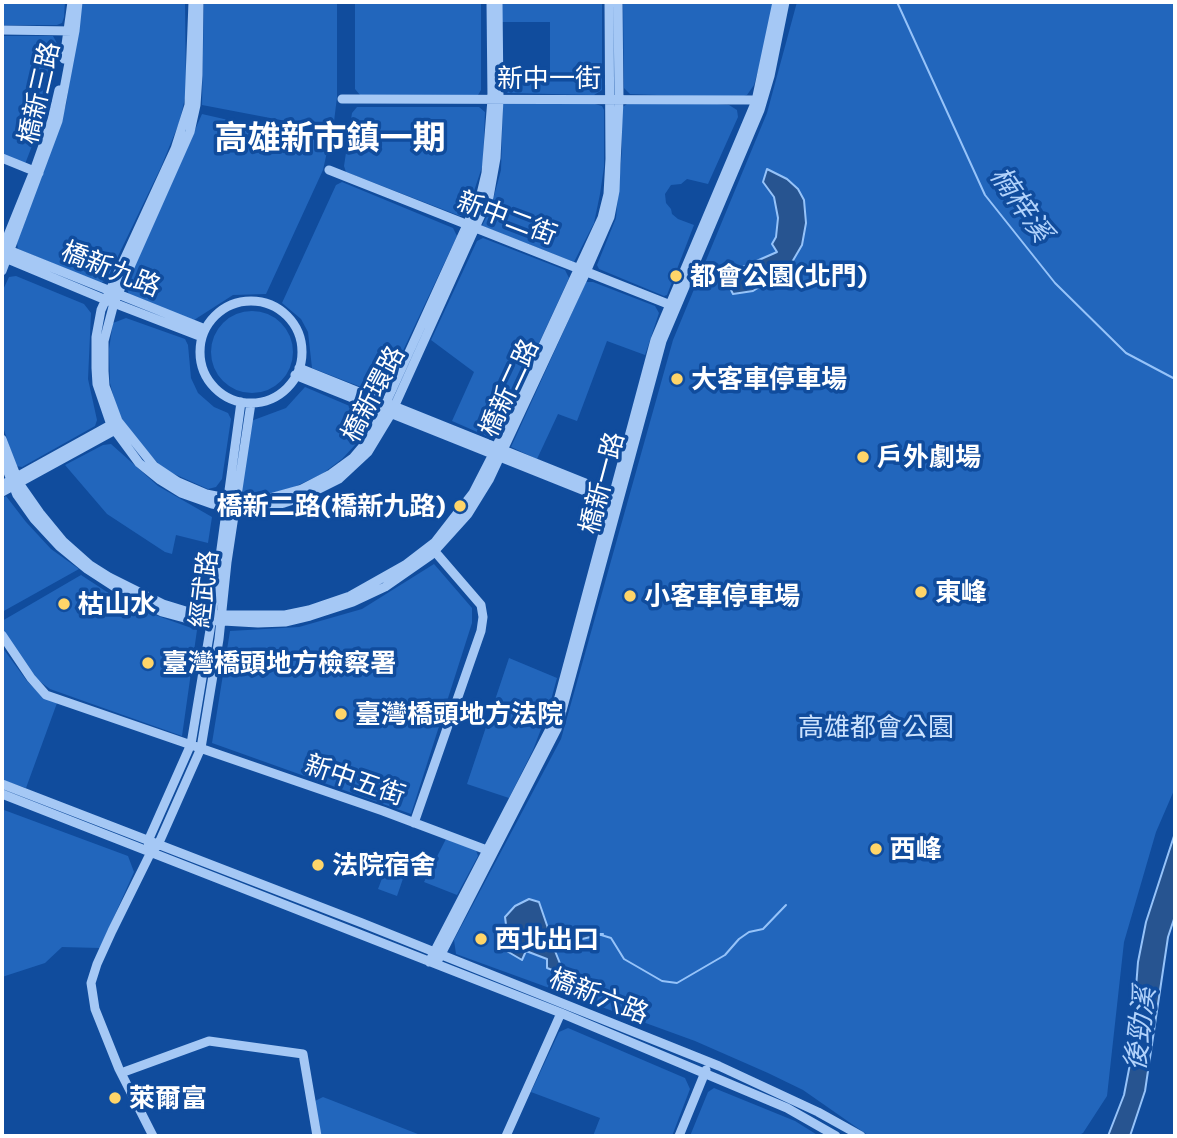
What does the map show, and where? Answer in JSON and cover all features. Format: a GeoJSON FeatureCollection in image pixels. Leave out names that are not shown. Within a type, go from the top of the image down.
{"type":"FeatureCollection","features":[{"type":"Feature","properties":{"kind":"street","name":"橋新三路"},"geometry":{"type":"LineString","coordinates":[[72,2],[72,31]]}},
{"type":"Feature","properties":{"kind":"street","name":"橋新三路"},"geometry":{"type":"LineString","coordinates":[[2,271],[4,252],[37,172],[52,120],[78,2]]}},
{"type":"Feature","properties":{"kind":"street","name":"橋新環路"},"geometry":{"type":"LineString","coordinates":[[193,2],[190,105],[182,131],[112,297],[104,341],[105,386],[116,426],[139,463],[170,487],[204,501],[265,507],[305,496],[339,479],[368,452],[472,227],[489,197],[494,175],[498,2]]}},
{"type":"Feature","properties":{"kind":"street","name":"橋新環路"},"geometry":{"type":"LineString","coordinates":[[112,297],[190,132],[196,104],[199,2]]}},
{"type":"Feature","properties":{"kind":"street","name":"橋新環路"},"geometry":{"type":"LineString","coordinates":[[491,2],[495,99]]}},
{"type":"Feature","properties":{"kind":"street","name":"橋新二路"},"geometry":{"type":"LineString","coordinates":[[609,2],[614,100]]}},
{"type":"Feature","properties":{"kind":"street","name":"橋新二路"},"geometry":{"type":"LineString","coordinates":[[217,618],[285,622],[353,602],[384,587],[433,549],[467,501],[498,452],[583,271],[602,218],[608,194],[618,2]]}},
{"type":"Feature","properties":{"kind":"street","name":"橋新一路"},"geometry":{"type":"LineString","coordinates":[[759,100],[777,2]]}},
{"type":"Feature","properties":{"kind":"street","name":"橋新一路"},"geometry":{"type":"LineString","coordinates":[[435,958],[557,729],[583,638],[614,499],[655,340],[673,306],[728,181],[759,100],[785,2]]}},
{"type":"Feature","properties":{"kind":"street"},"geometry":{"type":"LineString","coordinates":[[2,30],[72,31]]}},
{"type":"Feature","properties":{"kind":"street","name":"新中一街"},"geometry":{"type":"LineString","coordinates":[[342,99],[759,100]]}},
{"type":"Feature","properties":{"kind":"street"},"geometry":{"type":"LineString","coordinates":[[2,158],[37,172]]}},
{"type":"Feature","properties":{"kind":"street","name":"新中二街"},"geometry":{"type":"LineString","coordinates":[[329,170],[673,306]]}},
{"type":"Feature","properties":{"kind":"street","name":"橋新九路"},"geometry":{"type":"LineString","coordinates":[[4,252],[204,333]]}},
{"type":"Feature","properties":{"kind":"street"},"geometry":{"type":"LineString","coordinates":[[238,303],[267,304],[284,314],[298,333],[301,344],[297,371],[289,385],[272,398],[246,403],[219,392],[204,373],[201,361],[204,333],[219,313],[238,303]]}},
{"type":"Feature","properties":{"kind":"street"},"geometry":{"type":"LineString","coordinates":[[297,371],[614,499]]}},
{"type":"Feature","properties":{"kind":"street","name":"經武路"},"geometry":{"type":"LineString","coordinates":[[153,1136],[121,1073],[95,1009],[91,983],[97,964],[150,852],[158,845],[201,748],[246,403]]}},
{"type":"Feature","properties":{"kind":"street"},"geometry":{"type":"LineString","coordinates":[[2,492],[12,482],[116,426]]}},
{"type":"Feature","properties":{"kind":"street"},"geometry":{"type":"LineString","coordinates":[[2,439],[12,482]]}},
{"type":"Feature","properties":{"kind":"street"},"geometry":{"type":"LineString","coordinates":[[2,457],[12,482],[63,541],[90,565],[131,590],[163,604],[217,618]]}},
{"type":"Feature","properties":{"kind":"street"},"geometry":{"type":"LineString","coordinates":[[414,823],[481,631],[483,617],[481,605],[433,549]]}},
{"type":"Feature","properties":{"kind":"street","name":"經武路"},"geometry":{"type":"LineString","coordinates":[[148,842],[191,744],[217,618]]}},
{"type":"Feature","properties":{"kind":"street"},"geometry":{"type":"LineString","coordinates":[[2,635],[46,695],[191,744]]}},
{"type":"Feature","properties":{"kind":"street","name":"新中五街"},"geometry":{"type":"LineString","coordinates":[[191,744],[491,852]]}},
{"type":"Feature","properties":{"kind":"street","name":"橋新六路"},"geometry":{"type":"LineString","coordinates":[[2,784],[14,794],[150,852],[358,933],[435,958],[710,1062],[788,1097],[861,1136]]}},
{"type":"Feature","properties":{"kind":"street","name":"橋新六路"},"geometry":{"type":"LineString","coordinates":[[2,794],[14,794],[158,845],[362,923],[561,1013],[787,1108],[836,1136]]}},
{"type":"Feature","properties":{"kind":"street"},"geometry":{"type":"LineString","coordinates":[[2,804],[14,794]]}},
{"type":"Feature","properties":{"kind":"street"},"geometry":{"type":"LineString","coordinates":[[148,842],[150,852]]}},
{"type":"Feature","properties":{"kind":"street"},"geometry":{"type":"LineString","coordinates":[[506,1136],[561,1013]]}},
{"type":"Feature","properties":{"kind":"street"},"geometry":{"type":"LineString","coordinates":[[121,1073],[209,1041],[303,1054],[317,1136]]}},
{"type":"Feature","properties":{"kind":"street"},"geometry":{"type":"LineString","coordinates":[[679,1136],[710,1062]]}},
{"type":"Feature","properties":{"kind":"green space"},"geometry":{"type":"Polygon","coordinates":[[[2,2],[65,2],[64,17],[62,23],[57,25],[2,25],[2,2]]]}},
{"type":"Feature","properties":{"kind":"green space"},"geometry":{"type":"Polygon","coordinates":[[[82,2],[185,2],[186,94],[179,123],[107,279],[101,283],[18,249],[17,243],[66,105],[82,2]]]}},
{"type":"Feature","properties":{"kind":"green space"},"geometry":{"type":"Polygon","coordinates":[[[204,2],[337,2],[337,97],[333,130],[202,105],[204,2]]]}},
{"type":"Feature","properties":{"kind":"green space"},"geometry":{"type":"Polygon","coordinates":[[[355,2],[481,2],[481,90],[478,95],[360,95],[355,89],[355,2]]]}},
{"type":"Feature","properties":{"kind":"green space"},"geometry":{"type":"Polygon","coordinates":[[[501,2],[602,2],[602,90],[594,95],[508,93],[504,90],[504,72],[550,72],[550,22],[502,22],[501,2]]]}},
{"type":"Feature","properties":{"kind":"green space"},"geometry":{"type":"Polygon","coordinates":[[[623,2],[773,2],[754,85],[747,95],[738,98],[630,94],[624,88],[623,2]]]}},
{"type":"Feature","properties":{"kind":"green space","name":"高雄都會公園"},"geometry":{"type":"Polygon","coordinates":[[[797,2],[1175,2],[1175,788],[1156,832],[1124,942],[1107,1096],[1083,1133],[1077,1136],[869,1136],[803,1090],[768,1073],[695,1041],[456,954],[454,940],[561,739],[673,340],[767,113],[797,2]]]}},
{"type":"Feature","properties":{"kind":"green space"},"geometry":{"type":"Polygon","coordinates":[[[2,36],[53,36],[58,45],[42,120],[25,164],[2,155],[2,36]]]}},
{"type":"Feature","properties":{"kind":"green space"},"geometry":{"type":"Polygon","coordinates":[[[503,103],[595,104],[602,106],[604,110],[604,167],[600,194],[594,223],[574,262],[482,226],[491,207],[501,170],[503,103]]]}},
{"type":"Feature","properties":{"kind":"green space"},"geometry":{"type":"Polygon","coordinates":[[[627,104],[717,104],[729,105],[737,110],[738,117],[708,184],[687,179],[681,184],[671,185],[665,194],[672,214],[694,225],[667,295],[664,296],[599,269],[597,265],[616,218],[622,150],[621,108],[627,104]]]}},
{"type":"Feature","properties":{"kind":"green space"},"geometry":{"type":"Polygon","coordinates":[[[357,107],[479,107],[485,112],[483,164],[466,215],[460,216],[346,172],[344,166],[352,113],[357,107]]]}},
{"type":"Feature","properties":{"kind":"green space"},"geometry":{"type":"Polygon","coordinates":[[[202,114],[329,143],[323,170],[266,294],[233,295],[194,320],[129,295],[126,285],[202,114]]]}},
{"type":"Feature","properties":{"kind":"green space"},"geometry":{"type":"Polygon","coordinates":[[[342,182],[453,228],[457,236],[384,391],[379,394],[312,368],[308,332],[301,319],[282,303],[336,185],[342,182]]]}},
{"type":"Feature","properties":{"kind":"green space"},"geometry":{"type":"Polygon","coordinates":[[[483,238],[565,270],[569,278],[497,434],[491,438],[452,421],[474,372],[431,340],[477,241],[483,238]]]}},
{"type":"Feature","properties":{"kind":"green space"},"geometry":{"type":"Polygon","coordinates":[[[16,276],[84,304],[91,313],[88,379],[97,420],[95,426],[22,467],[16,466],[2,424],[2,292],[9,277],[16,276]]]}},
{"type":"Feature","properties":{"kind":"green space"},"geometry":{"type":"Polygon","coordinates":[[[586,282],[593,282],[655,306],[659,313],[645,355],[607,341],[577,421],[558,414],[537,459],[511,447],[586,282]]]}},
{"type":"Feature","properties":{"kind":"green space"},"geometry":{"type":"Polygon","coordinates":[[[252,311],[268,314],[281,323],[290,336],[293,352],[290,368],[281,381],[268,390],[252,393],[236,390],[223,381],[214,368],[211,352],[214,336],[223,323],[236,314],[252,311]]]}},
{"type":"Feature","properties":{"kind":"green space"},"geometry":{"type":"Polygon","coordinates":[[[126,318],[185,339],[191,378],[198,393],[214,407],[228,413],[231,419],[222,479],[216,487],[208,489],[163,469],[118,414],[110,383],[109,349],[113,323],[126,318]]]}},
{"type":"Feature","properties":{"kind":"green space"},"geometry":{"type":"Polygon","coordinates":[[[305,387],[366,413],[372,421],[369,430],[342,459],[322,474],[290,489],[259,496],[245,495],[240,487],[251,421],[286,408],[305,387]]]}},
{"type":"Feature","properties":{"kind":"green space"},"geometry":{"type":"Polygon","coordinates":[[[111,444],[158,486],[212,517],[208,543],[176,535],[172,554],[165,552],[107,514],[65,465],[103,445],[111,444]]]}},
{"type":"Feature","properties":{"kind":"green space"},"geometry":{"type":"Polygon","coordinates":[[[6,496],[51,549],[79,569],[2,612],[2,498],[6,496]]]}},
{"type":"Feature","properties":{"kind":"green space"},"geometry":{"type":"Polygon","coordinates":[[[434,564],[472,608],[472,623],[411,814],[212,743],[230,631],[299,627],[362,609],[434,564]]]}},
{"type":"Feature","properties":{"kind":"green space"},"geometry":{"type":"Polygon","coordinates":[[[81,575],[127,605],[197,630],[182,736],[50,689],[35,678],[2,628],[2,621],[81,575]]]}},
{"type":"Feature","properties":{"kind":"green space"},"geometry":{"type":"Polygon","coordinates":[[[2,647],[27,681],[44,698],[57,703],[26,788],[2,780],[2,647]]]}},
{"type":"Feature","properties":{"kind":"green space"},"geometry":{"type":"Polygon","coordinates":[[[509,658],[557,678],[533,750],[509,798],[467,784],[509,658]]]}},
{"type":"Feature","properties":{"kind":"green space"},"geometry":{"type":"Polygon","coordinates":[[[4,810],[128,856],[134,872],[100,948],[62,947],[45,963],[2,977],[4,810]]]}},
{"type":"Feature","properties":{"kind":"green space"},"geometry":{"type":"Polygon","coordinates":[[[446,839],[476,850],[478,856],[457,895],[424,882],[446,839]]]}},
{"type":"Feature","properties":{"kind":"green space"},"geometry":{"type":"Polygon","coordinates":[[[389,860],[407,867],[397,896],[378,889],[389,860]]]}},
{"type":"Feature","properties":{"kind":"green space"},"geometry":{"type":"Polygon","coordinates":[[[568,1028],[685,1078],[690,1089],[672,1136],[593,1136],[600,1118],[531,1092],[559,1032],[568,1028]]]}},
{"type":"Feature","properties":{"kind":"green space"},"geometry":{"type":"Polygon","coordinates":[[[714,1088],[795,1121],[819,1136],[690,1136],[708,1092],[714,1088]]]}},
{"type":"Feature","properties":{"kind":"green space"},"geometry":{"type":"Polygon","coordinates":[[[323,1097],[423,1136],[321,1136],[315,1101],[323,1097]]]}},
{"type":"Feature","properties":{"kind":"water"},"geometry":{"type":"Polygon","coordinates":[[[767,169],[787,179],[798,189],[804,200],[806,223],[802,245],[788,269],[753,291],[733,294],[730,282],[736,270],[777,252],[772,244],[776,237],[778,218],[774,197],[763,182],[767,169]]]}},
{"type":"Feature","properties":{"kind":"water","name":"後勁溪"},"geometry":{"type":"Polygon","coordinates":[[[1175,833],[1175,916],[1168,937],[1145,1091],[1130,1136],[1108,1136],[1124,1095],[1130,1064],[1138,962],[1146,922],[1175,833]]]}},
{"type":"Feature","properties":{"kind":"water"},"geometry":{"type":"Polygon","coordinates":[[[529,899],[539,902],[551,937],[603,934],[553,946],[561,966],[571,977],[547,968],[547,959],[526,951],[522,960],[505,950],[508,940],[505,917],[515,906],[529,899]]]}},
{"type":"Feature","properties":{"kind":"waterway","name":"楠梓溪"},"geometry":{"type":"LineString","coordinates":[[897,2],[985,195],[1055,283],[1126,353],[1175,379]]}},
{"type":"Feature","properties":{"kind":"waterway"},"geometry":{"type":"LineString","coordinates":[[598,934],[611,938],[624,959],[662,981],[677,983],[725,955],[749,932],[763,929],[786,905]]}},
{"type":"Feature","properties":{"kind":"place","name":"都會公園(北門)"},"geometry":{"type":"Point","coordinates":[676,276]}},
{"type":"Feature","properties":{"kind":"place","name":"大客車停車場"},"geometry":{"type":"Point","coordinates":[677,379]}},
{"type":"Feature","properties":{"kind":"place","name":"戶外劇場"},"geometry":{"type":"Point","coordinates":[863,457]}},
{"type":"Feature","properties":{"kind":"place","name":"橋新二路(橋新九路)"},"geometry":{"type":"Point","coordinates":[460,506]}},
{"type":"Feature","properties":{"kind":"place","name":"東峰"},"geometry":{"type":"Point","coordinates":[921,592]}},
{"type":"Feature","properties":{"kind":"place","name":"小客車停車場"},"geometry":{"type":"Point","coordinates":[630,596]}},
{"type":"Feature","properties":{"kind":"place","name":"枯山水"},"geometry":{"type":"Point","coordinates":[64,604]}},
{"type":"Feature","properties":{"kind":"place","name":"臺灣橋頭地方檢察署"},"geometry":{"type":"Point","coordinates":[148,663]}},
{"type":"Feature","properties":{"kind":"place","name":"臺灣橋頭地方法院"},"geometry":{"type":"Point","coordinates":[341,714]}},
{"type":"Feature","properties":{"kind":"place","name":"西峰"},"geometry":{"type":"Point","coordinates":[876,849]}},
{"type":"Feature","properties":{"kind":"place","name":"法院宿舍"},"geometry":{"type":"Point","coordinates":[318,865]}},
{"type":"Feature","properties":{"kind":"place","name":"西北出口"},"geometry":{"type":"Point","coordinates":[481,939]}},
{"type":"Feature","properties":{"kind":"place","name":"萊爾富"},"geometry":{"type":"Point","coordinates":[115,1098]}},
{"type":"Feature","properties":{"kind":"district","name":"高雄新市鎮一期"},"geometry":{"type":"Point","coordinates":[330,138]}}]}
